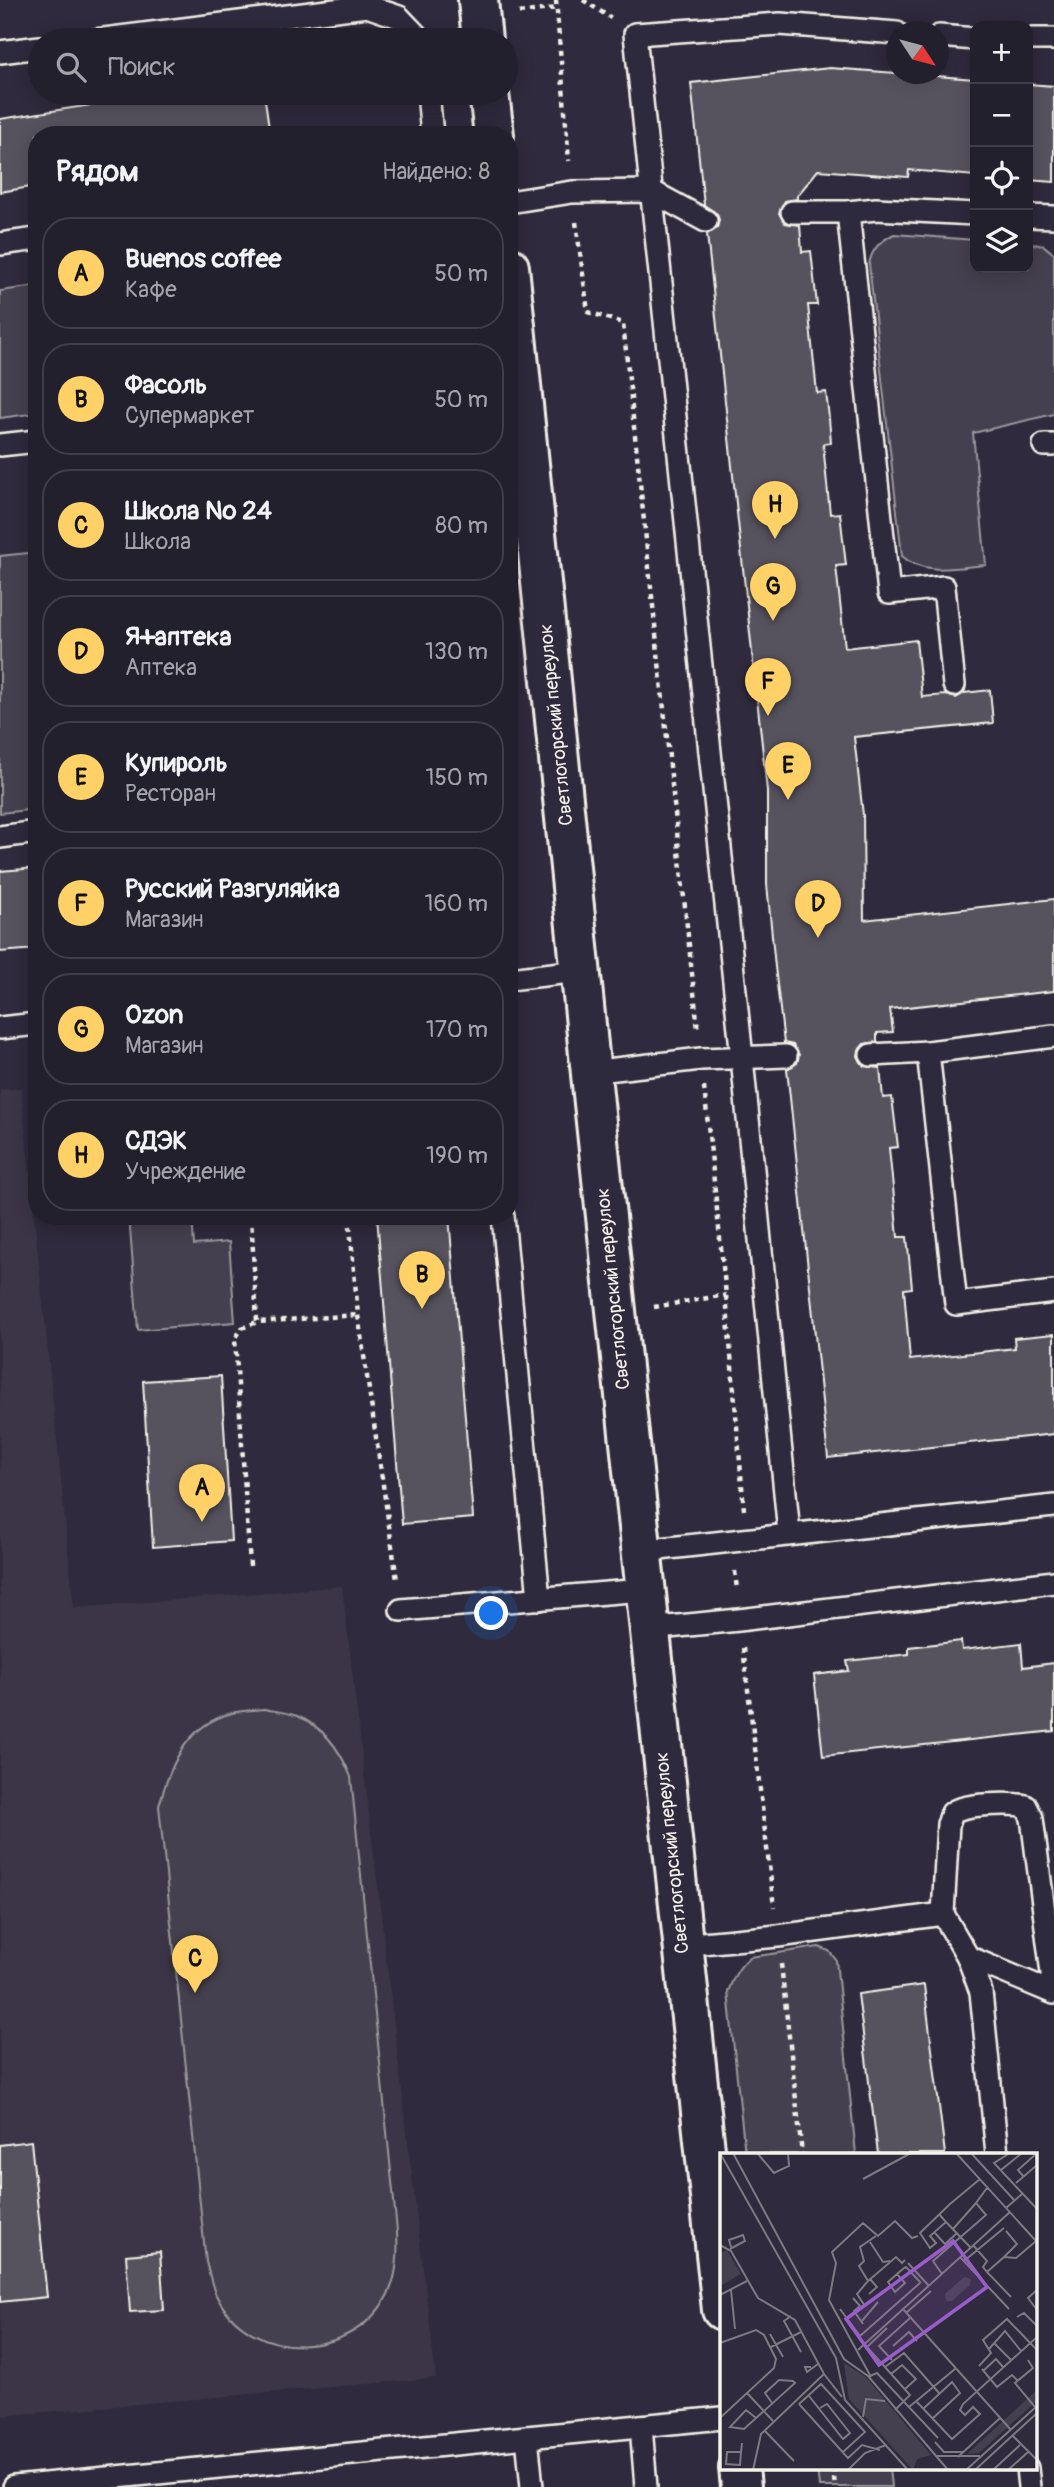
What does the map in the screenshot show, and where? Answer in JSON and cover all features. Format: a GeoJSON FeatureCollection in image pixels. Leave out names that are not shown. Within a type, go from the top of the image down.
{"type":"FeatureCollection","features":[{"type":"Feature","properties":{"kind":"street"},"geometry":{"type":"LineString","coordinates":[[478,0],[481,28]]}},
{"type":"Feature","properties":{"kind":"street"},"geometry":{"type":"LineString","coordinates":[[490,105],[493,126]]}},
{"type":"Feature","properties":{"kind":"street","name":"Светлогорский переулок"},"geometry":{"type":"LineString","coordinates":[[518,436],[523,530],[579,971],[720,2293]]}},
{"type":"Feature","properties":{"kind":"lane"},"geometry":{"type":"LineString","coordinates":[[192,28],[367,6],[399,17],[410,28]]}},
{"type":"Feature","properties":{"kind":"lane"},"geometry":{"type":"LineString","coordinates":[[789,1533],[635,34],[780,24],[886,32]]}},
{"type":"Feature","properties":{"kind":"lane"},"geometry":{"type":"LineString","coordinates":[[949,37],[970,39]]}},
{"type":"Feature","properties":{"kind":"lane"},"geometry":{"type":"LineString","coordinates":[[1033,39],[1054,39]]}},
{"type":"Feature","properties":{"kind":"lane"},"geometry":{"type":"LineString","coordinates":[[0,52],[28,48]]}},
{"type":"Feature","properties":{"kind":"lane"},"geometry":{"type":"LineString","coordinates":[[429,105],[431,126]]}},
{"type":"Feature","properties":{"kind":"lane"},"geometry":{"type":"LineString","coordinates":[[518,201],[572,192],[651,191],[706,222]]}},
{"type":"Feature","properties":{"kind":"lane"},"geometry":{"type":"LineString","coordinates":[[792,212],[876,209],[970,214]]}},
{"type":"Feature","properties":{"kind":"lane"},"geometry":{"type":"LineString","coordinates":[[849,212],[889,593],[944,587],[954,685]]}},
{"type":"Feature","properties":{"kind":"lane"},"geometry":{"type":"LineString","coordinates":[[1033,216],[1054,217]]}},
{"type":"Feature","properties":{"kind":"lane"},"geometry":{"type":"LineString","coordinates":[[0,244],[28,240]]}},
{"type":"Feature","properties":{"kind":"lane"},"geometry":{"type":"LineString","coordinates":[[0,445],[28,441]]}},
{"type":"Feature","properties":{"kind":"lane"},"geometry":{"type":"LineString","coordinates":[[0,837],[28,833]]}},
{"type":"Feature","properties":{"kind":"lane"},"geometry":{"type":"LineString","coordinates":[[518,978],[579,971]]}},
{"type":"Feature","properties":{"kind":"lane"},"geometry":{"type":"LineString","coordinates":[[0,1028],[28,1025]]}},
{"type":"Feature","properties":{"kind":"lane"},"geometry":{"type":"LineString","coordinates":[[872,1055],[928,1052],[1054,1036]]}},
{"type":"Feature","properties":{"kind":"lane"},"geometry":{"type":"LineString","coordinates":[[928,1052],[956,1304],[1054,1292]]}},
{"type":"Feature","properties":{"kind":"lane"},"geometry":{"type":"LineString","coordinates":[[590,1072],[701,1059],[786,1056]]}},
{"type":"Feature","properties":{"kind":"lane"},"geometry":{"type":"LineString","coordinates":[[504,1225],[539,1599]]}},
{"type":"Feature","properties":{"kind":"lane"},"geometry":{"type":"LineString","coordinates":[[641,1551],[1054,1506]]}},
{"type":"Feature","properties":{"kind":"lane"},"geometry":{"type":"LineString","coordinates":[[648,1629],[1054,1582]]}},
{"type":"Feature","properties":{"kind":"lane"},"geometry":{"type":"LineString","coordinates":[[401,1610],[643,1590]]}},
{"type":"Feature","properties":{"kind":"lane"},"geometry":{"type":"LineString","coordinates":[[968,1956],[1054,1991],[1032,1818],[1027,1806],[1015,1803],[961,1808],[952,1813],[948,1824],[943,1914],[968,1956],[981,1992],[997,2153]]}},
{"type":"Feature","properties":{"kind":"lane"},"geometry":{"type":"LineString","coordinates":[[681,1945],[778,1936],[943,1914]]}},
{"type":"Feature","properties":{"kind":"lane"},"geometry":{"type":"LineString","coordinates":[[14,2487],[720,2418]]}},
{"type":"Feature","properties":{"kind":"lane"},"geometry":{"type":"LineString","coordinates":[[641,2426],[646,2487]]}},
{"type":"Feature","properties":{"kind":"lane"},"geometry":{"type":"LineString","coordinates":[[527,2437],[532,2487]]}},
{"type":"Feature","properties":{"kind":"path"},"geometry":{"type":"LineString","coordinates":[[556,0],[572,192],[587,312],[623,323],[726,1295],[745,1524]]}},
{"type":"Feature","properties":{"kind":"path"},"geometry":{"type":"LineString","coordinates":[[517,14],[557,8]]}},
{"type":"Feature","properties":{"kind":"path"},"geometry":{"type":"LineString","coordinates":[[252,1225],[257,1322]]}},
{"type":"Feature","properties":{"kind":"path"},"geometry":{"type":"LineString","coordinates":[[350,1225],[358,1315],[401,1610]]}},
{"type":"Feature","properties":{"kind":"path"},"geometry":{"type":"LineString","coordinates":[[250,1566],[235,1339],[242,1328],[257,1322],[358,1315]]}},
{"type":"Feature","properties":{"kind":"path"},"geometry":{"type":"LineString","coordinates":[[733,1542],[739,1620],[802,2153]]}},
{"type":"Feature","properties":{"kind":"shaded area"},"geometry":{"type":"Polygon","coordinates":[[[894,234],[970,240],[970,273],[1033,273],[1033,244],[1043,245],[1054,254],[1054,414],[973,433],[986,565],[931,568],[920,566],[902,556],[869,264],[877,246],[894,234]]]}},
{"type":"Feature","properties":{"kind":"shaded area"},"geometry":{"type":"Polygon","coordinates":[[[28,287],[28,414],[0,418],[0,291],[28,287]]]}},
{"type":"Feature","properties":{"kind":"shaded area"},"geometry":{"type":"Polygon","coordinates":[[[28,553],[28,810],[0,813],[0,556],[28,553]]]}},
{"type":"Feature","properties":{"kind":"shaded area"},"geometry":{"type":"Polygon","coordinates":[[[21,1088],[28,1157],[28,1225],[35,1225],[74,1608],[342,1586],[436,2378],[0,2416],[0,1090],[21,1088]]]}},
{"type":"Feature","properties":{"kind":"shaded area"},"geometry":{"type":"Polygon","coordinates":[[[130,1225],[193,1225],[194,1245],[229,1242],[235,1322],[138,1330],[130,1225]]]}},
{"type":"Feature","properties":{"kind":"shaded area"},"geometry":{"type":"Polygon","coordinates":[[[264,1709],[293,1715],[323,1733],[337,1749],[351,1777],[397,2231],[395,2276],[375,2314],[354,2331],[330,2342],[303,2346],[277,2343],[252,2333],[231,2316],[215,2293],[210,2278],[206,2262],[159,1806],[175,1762],[192,1737],[216,1719],[236,1712],[264,1709]]]}},
{"type":"Feature","properties":{"kind":"shaded area"},"geometry":{"type":"Polygon","coordinates":[[[819,1947],[829,1951],[836,1960],[856,2153],[745,2153],[728,1992],[736,1973],[750,1957],[819,1947]]]}},
{"type":"Feature","properties":{"kind":"shaded area"},"geometry":{"type":"Polygon","coordinates":[[[817,2470],[889,2470],[891,2487],[819,2487],[817,2470]]]}},
{"type":"Feature","properties":{"kind":"building"},"geometry":{"type":"Polygon","coordinates":[[[830,68],[886,72],[886,84],[949,84],[949,77],[970,79],[970,176],[909,170],[908,177],[818,170],[797,199],[785,201],[779,213],[785,223],[800,225],[802,252],[811,251],[817,305],[808,305],[817,393],[826,392],[829,418],[831,443],[823,444],[830,514],[840,513],[846,565],[836,566],[845,648],[916,640],[922,697],[946,695],[956,698],[964,693],[990,690],[993,723],[854,737],[863,815],[864,920],[1054,899],[1054,991],[890,1009],[893,1032],[877,1033],[877,1042],[864,1044],[859,1050],[858,1056],[864,1066],[880,1068],[883,1098],[892,1097],[898,1147],[889,1148],[898,1237],[907,1237],[912,1288],[904,1289],[910,1360],[1015,1348],[1014,1338],[1054,1334],[1054,1434],[828,1458],[787,1069],[797,1063],[799,1055],[793,1045],[784,1043],[775,967],[767,884],[767,791],[707,234],[717,228],[719,220],[717,214],[704,205],[691,83],[830,68]]]}},
{"type":"Feature","properties":{"kind":"building"},"geometry":{"type":"Polygon","coordinates":[[[1033,84],[1054,86],[1054,182],[1033,180],[1033,84]]]}},
{"type":"Feature","properties":{"kind":"building"},"geometry":{"type":"Polygon","coordinates":[[[91,105],[266,105],[269,126],[28,126],[28,187],[0,192],[0,119],[91,105]]]}},
{"type":"Feature","properties":{"kind":"building"},"geometry":{"type":"Polygon","coordinates":[[[28,869],[28,950],[0,952],[0,871],[28,869]]]}},
{"type":"Feature","properties":{"kind":"building"},"geometry":{"type":"Polygon","coordinates":[[[378,1225],[450,1225],[473,1518],[402,1524],[378,1225]]]}},
{"type":"Feature","properties":{"kind":"building"},"geometry":{"type":"Polygon","coordinates":[[[221,1376],[231,1541],[153,1547],[143,1381],[221,1376]]]}},
{"type":"Feature","properties":{"kind":"building"},"geometry":{"type":"Polygon","coordinates":[[[961,1641],[962,1650],[1021,1643],[1023,1667],[1054,1663],[1054,1731],[823,1756],[814,1675],[849,1671],[847,1661],[909,1654],[909,1647],[961,1641]]]}},
{"type":"Feature","properties":{"kind":"building"},"geometry":{"type":"Polygon","coordinates":[[[924,1985],[945,2153],[878,2153],[858,1994],[924,1985]]]}},
{"type":"Feature","properties":{"kind":"building"},"geometry":{"type":"Polygon","coordinates":[[[31,2141],[47,2297],[0,2302],[0,2145],[31,2141]]]}},
{"type":"Feature","properties":{"kind":"building"},"geometry":{"type":"Polygon","coordinates":[[[160,2252],[164,2310],[130,2312],[126,2255],[160,2252]]]}},
{"type":"Feature","properties":{"kind":"place","name":"СДЭК"},"geometry":{"type":"Point","coordinates":[775,539]}},
{"type":"Feature","properties":{"kind":"place","name":"Ozon"},"geometry":{"type":"Point","coordinates":[773,621]}},
{"type":"Feature","properties":{"kind":"place","name":"Русский Разгуляйка"},"geometry":{"type":"Point","coordinates":[768,716]}},
{"type":"Feature","properties":{"kind":"place","name":"Купироль"},"geometry":{"type":"Point","coordinates":[788,800]}},
{"type":"Feature","properties":{"kind":"place","name":"Я+аптека"},"geometry":{"type":"Point","coordinates":[818,938]}},
{"type":"Feature","properties":{"kind":"place","name":"Фасоль"},"geometry":{"type":"Point","coordinates":[422,1309]}},
{"type":"Feature","properties":{"kind":"place","name":"Buenos coffee"},"geometry":{"type":"Point","coordinates":[202,1522]}},
{"type":"Feature","properties":{"kind":"place","name":"Школа № 24"},"geometry":{"type":"Point","coordinates":[195,1993]}}]}
